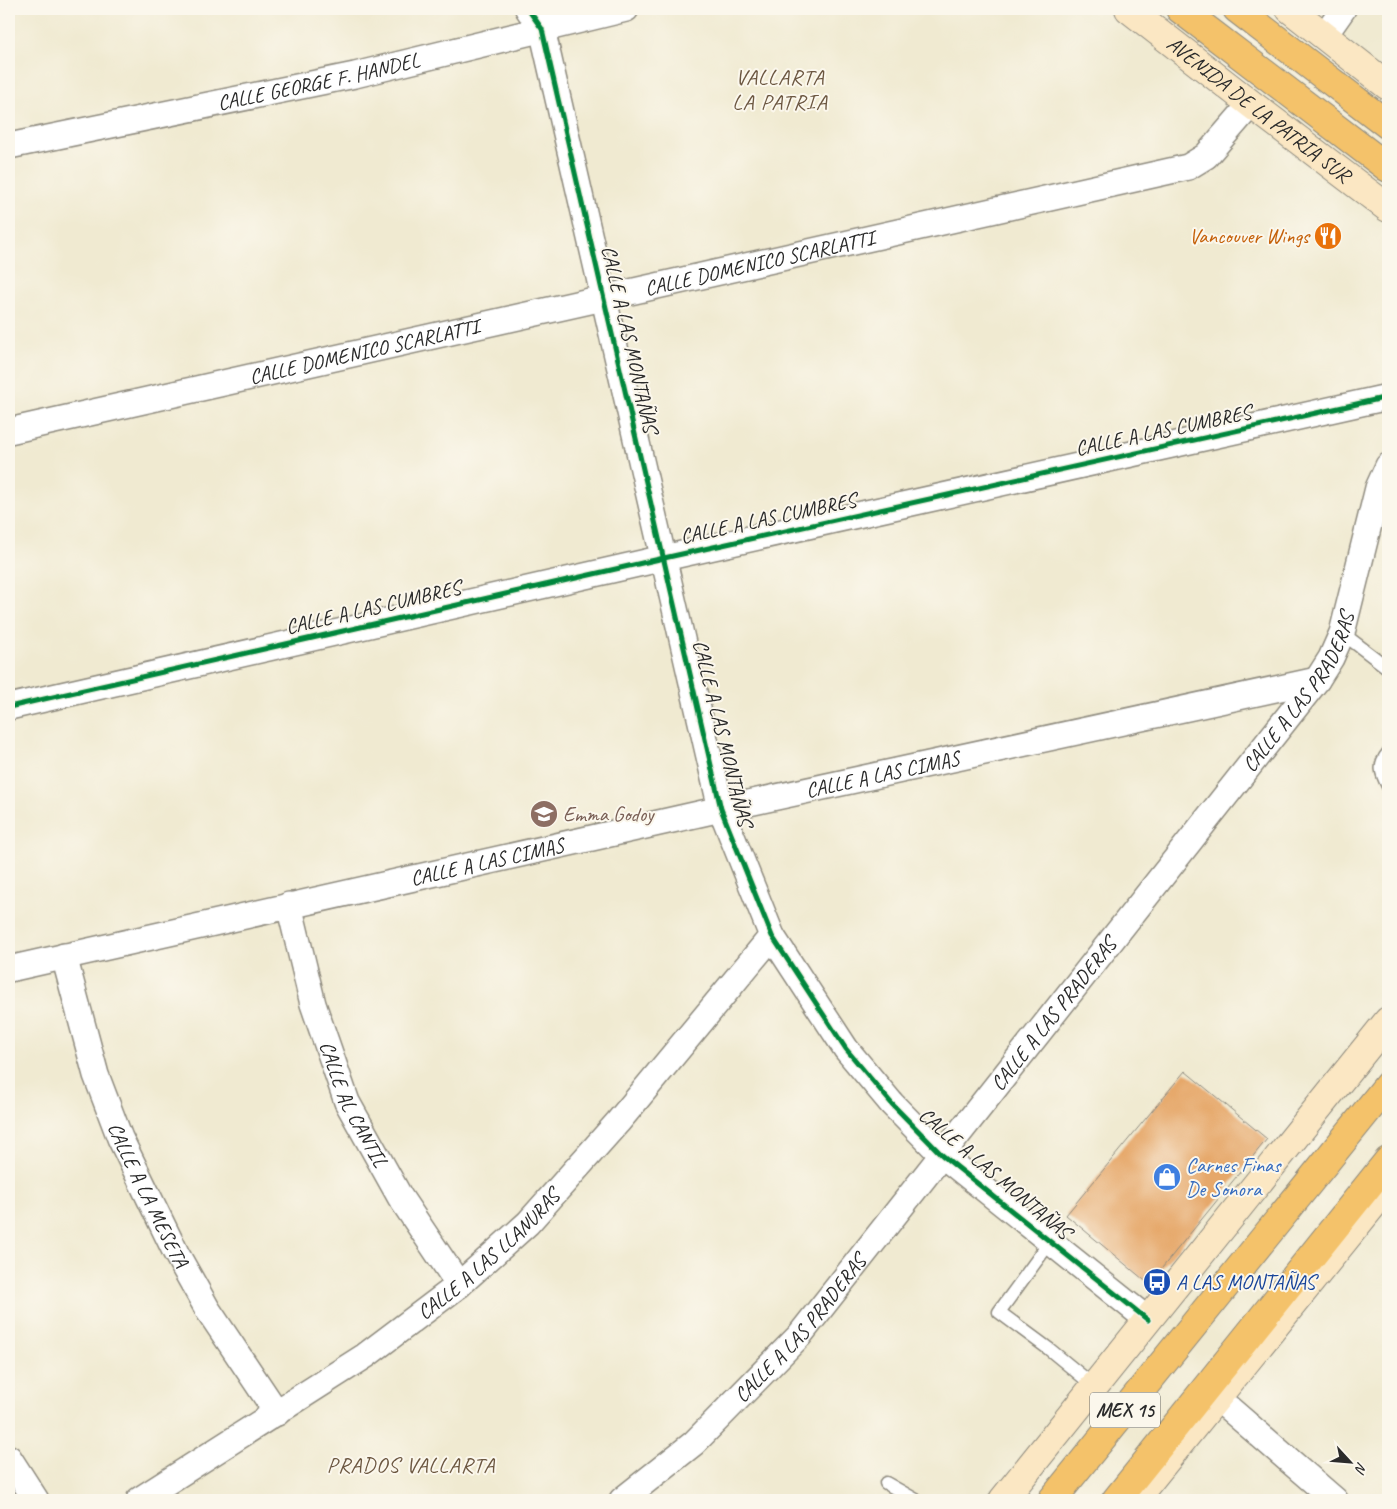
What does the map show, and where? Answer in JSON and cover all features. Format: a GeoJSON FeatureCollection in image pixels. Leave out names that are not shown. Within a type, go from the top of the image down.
{"type":"FeatureCollection","features":[{"type":"Feature","properties":{"kind":"main road"},"geometry":{"type":"LineString","coordinates":[[1180,9],[1388,168]]}},
{"type":"Feature","properties":{"kind":"main road"},"geometry":{"type":"LineString","coordinates":[[1238,9],[1388,125]]}},
{"type":"Feature","properties":{"kind":"main road","name":"MEX 15"},"geometry":{"type":"LineString","coordinates":[[1052,1500],[1388,1085]]}},
{"type":"Feature","properties":{"kind":"main road","name":"MEX 15"},"geometry":{"type":"LineString","coordinates":[[1116,1500],[1388,1161]]}},
{"type":"Feature","properties":{"kind":"main road"},"geometry":{"type":"LineString","coordinates":[[1126,1500],[1179,1422]]}},
{"type":"Feature","properties":{"kind":"street","name":"CALLE A LAS MONTAÑAS"},"geometry":{"type":"LineString","coordinates":[[528,9],[542,29],[722,809],[772,936],[846,1049],[892,1104],[942,1155],[1148,1320]]}},
{"type":"Feature","properties":{"kind":"street","name":"CALLE GEORGE F. HANDEL"},"geometry":{"type":"LineString","coordinates":[[9,146],[355,75],[626,9]]}},
{"type":"Feature","properties":{"kind":"street","name":"AVENIDA DE LA PATRIA SUR"},"geometry":{"type":"LineString","coordinates":[[1129,9],[1388,208]]}},
{"type":"Feature","properties":{"kind":"street"},"geometry":{"type":"LineString","coordinates":[[1290,9],[1388,86]]}},
{"type":"Feature","properties":{"kind":"street"},"geometry":{"type":"LineString","coordinates":[[1324,36],[1344,9]]}},
{"type":"Feature","properties":{"kind":"street","name":"CALLE DOMENICO SCARLATTI"},"geometry":{"type":"LineString","coordinates":[[9,431],[1188,167],[1206,156],[1251,104]]}},
{"type":"Feature","properties":{"kind":"street","name":"CALLE A LAS CUMBRES"},"geometry":{"type":"LineString","coordinates":[[9,706],[1388,397]]}},
{"type":"Feature","properties":{"kind":"street","name":"CALLE A LAS PRADERAS"},"geometry":{"type":"LineString","coordinates":[[622,1500],[694,1443],[799,1336],[1317,680],[1331,658],[1342,633],[1378,488],[1388,466]]}},
{"type":"Feature","properties":{"kind":"street","name":"CALLE A LAS CIMAS"},"geometry":{"type":"LineString","coordinates":[[9,969],[722,809],[1317,680]]}},
{"type":"Feature","properties":{"kind":"street","name":"CALLE AL CANTIL"},"geometry":{"type":"LineString","coordinates":[[289,906],[313,1004],[347,1102],[400,1197],[459,1284]]}},
{"type":"Feature","properties":{"kind":"street","name":"CALLE A LAS LLANURAS"},"geometry":{"type":"LineString","coordinates":[[139,1500],[365,1356],[459,1284],[528,1223],[618,1122],[772,936]]}},
{"type":"Feature","properties":{"kind":"street","name":"CALLE A LA MESETA"},"geometry":{"type":"LineString","coordinates":[[64,956],[96,1075],[120,1138],[176,1254],[208,1310],[277,1413]]}},
{"type":"Feature","properties":{"kind":"street"},"geometry":{"type":"LineString","coordinates":[[1002,1500],[1388,1021]]}},
{"type":"Feature","properties":{"kind":"street"},"geometry":{"type":"LineString","coordinates":[[1134,1500],[1388,1186]]}},
{"type":"Feature","properties":{"kind":"street"},"geometry":{"type":"LineString","coordinates":[[1217,1398],[1335,1500]]}},
{"type":"Feature","properties":{"kind":"street"},"geometry":{"type":"LineString","coordinates":[[9,1458],[36,1500]]}},
{"type":"Feature","properties":{"kind":"lane"},"geometry":{"type":"LineString","coordinates":[[1342,633],[1388,668]]}},
{"type":"Feature","properties":{"kind":"lane"},"geometry":{"type":"LineString","coordinates":[[1388,753],[1383,760],[1382,774],[1388,786]]}},
{"type":"Feature","properties":{"kind":"lane"},"geometry":{"type":"LineString","coordinates":[[1050,1242],[999,1312],[1049,1349],[1094,1386]]}},
{"type":"Feature","properties":{"kind":"lane"},"geometry":{"type":"LineString","coordinates":[[886,1483],[916,1500]]}},
{"type":"Feature","properties":{"kind":"building","name":"Carnes Finas De Sonora"},"geometry":{"type":"Polygon","coordinates":[[[1185,1071],[1267,1139],[1149,1284],[1066,1215],[1185,1071]]]}},
{"type":"Feature","properties":{"kind":"cycle path"},"geometry":{"type":"LineString","coordinates":[[528,9],[542,29],[721,809],[772,936],[846,1049],[892,1104],[942,1155],[1148,1320]]}},
{"type":"Feature","properties":{"kind":"cycle path"},"geometry":{"type":"LineString","coordinates":[[9,707],[664,558],[1388,397]]}},
{"type":"Feature","properties":{"kind":"place","name":"Vancouver Wings"},"geometry":{"type":"Point","coordinates":[1328,236]}},
{"type":"Feature","properties":{"kind":"place","name":"Emma Godoy"},"geometry":{"type":"Point","coordinates":[544,814]}},
{"type":"Feature","properties":{"kind":"place","name":"Carnes Finas De Sonora"},"geometry":{"type":"Point","coordinates":[1167,1177]}},
{"type":"Feature","properties":{"kind":"place","name":"A LAS MONTAÑAS"},"geometry":{"type":"Point","coordinates":[1157,1282]}},
{"type":"Feature","properties":{"kind":"district","name":"VALLARTA LA PATRIA"},"geometry":{"type":"Point","coordinates":[780,88]}},
{"type":"Feature","properties":{"kind":"district","name":"PRADOS VALLARTA"},"geometry":{"type":"Point","coordinates":[411,1464]}}]}
